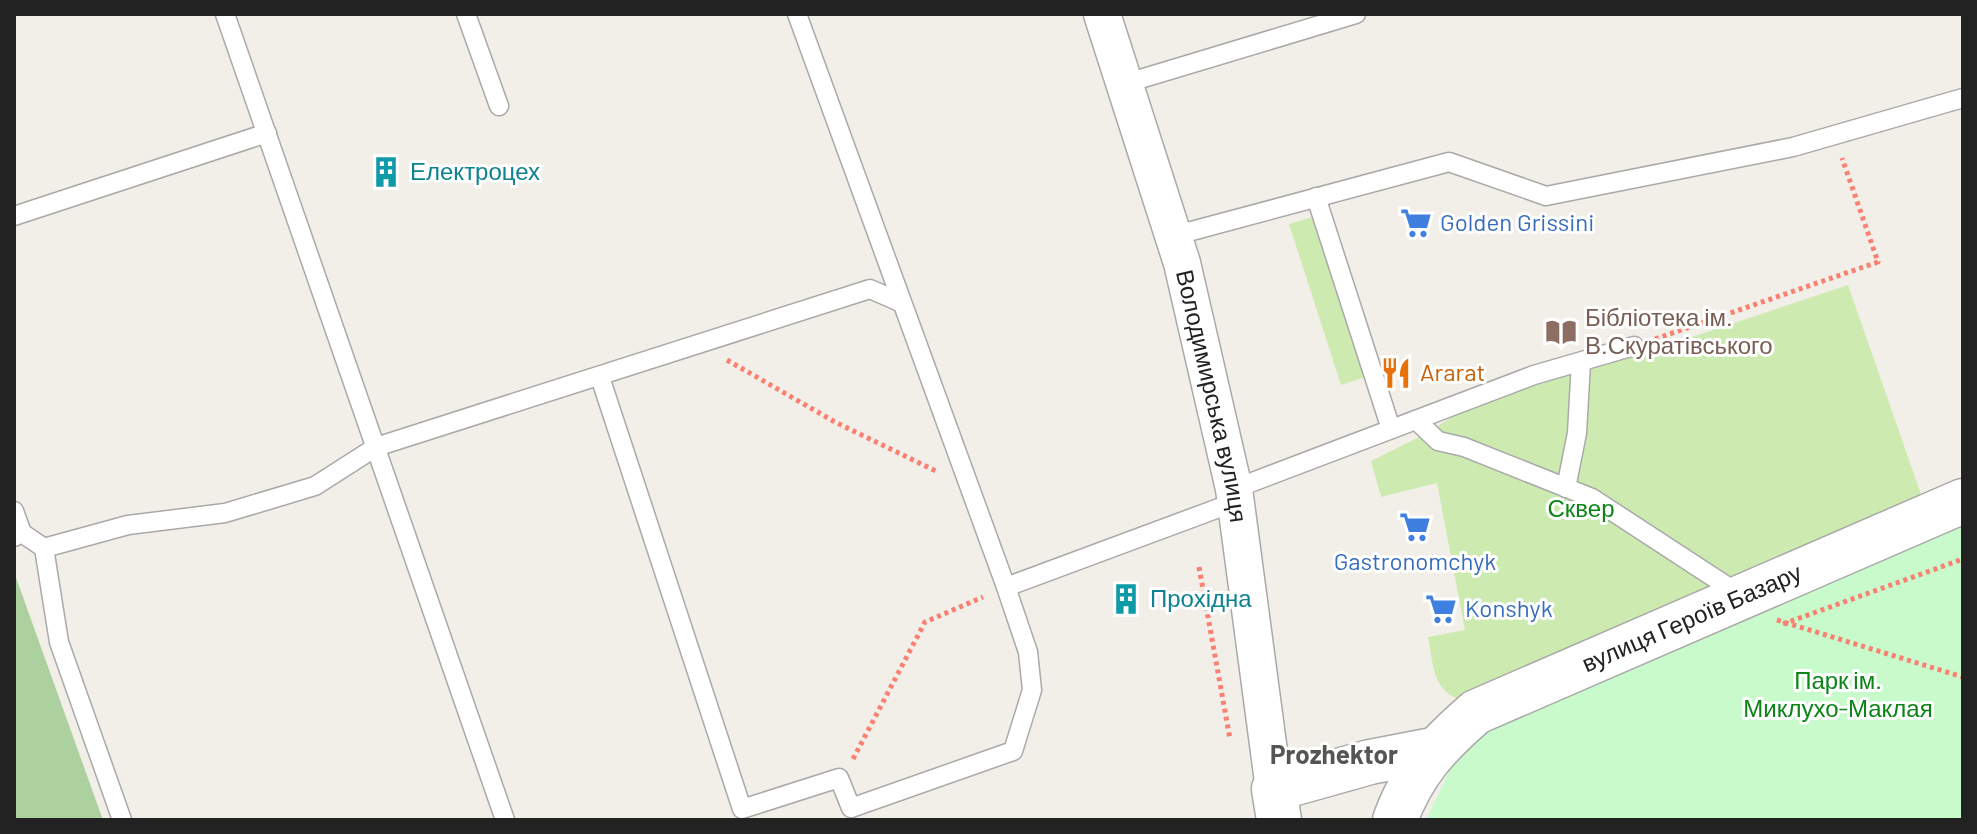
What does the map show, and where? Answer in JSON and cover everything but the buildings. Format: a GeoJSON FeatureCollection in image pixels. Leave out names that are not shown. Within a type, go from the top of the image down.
{"type":"FeatureCollection","features":[{"type":"Feature","properties":{"kind":"street","name":"Володимирська вулиця"},"geometry":{"type":"LineString","coordinates":[[1102,14],[1127,83],[1182,263],[1235,496],[1276,805]]}},
{"type":"Feature","properties":{"kind":"street","name":"вулиця Героїв Базару"},"geometry":{"type":"LineString","coordinates":[[1432,750],[1476,712],[1963,501]]}},
{"type":"Feature","properties":{"kind":"street"},"geometry":{"type":"LineString","coordinates":[[1276,805],[1370,762],[1432,750]]}},
{"type":"Feature","properties":{"kind":"street"},"geometry":{"type":"LineString","coordinates":[[1395,820],[1403,798],[1432,750]]}},
{"type":"Feature","properties":{"kind":"lane"},"geometry":{"type":"LineString","coordinates":[[225,14],[505,820]]}},
{"type":"Feature","properties":{"kind":"lane"},"geometry":{"type":"LineString","coordinates":[[466,14],[499,106]]}},
{"type":"Feature","properties":{"kind":"lane"},"geometry":{"type":"LineString","coordinates":[[600,377],[739,815],[839,778],[851,808],[1013,751],[1032,690],[1028,652],[797,14]]}},
{"type":"Feature","properties":{"kind":"lane"},"geometry":{"type":"LineString","coordinates":[[1127,83],[1356,14]]}},
{"type":"Feature","properties":{"kind":"lane"},"geometry":{"type":"LineString","coordinates":[[1173,236],[1449,162],[1546,196],[1793,147],[1963,98]]}},
{"type":"Feature","properties":{"kind":"lane"},"geometry":{"type":"LineString","coordinates":[[14,216],[267,133]]}},
{"type":"Feature","properties":{"kind":"lane"},"geometry":{"type":"LineString","coordinates":[[1316,197],[1391,429]]}},
{"type":"Feature","properties":{"kind":"lane"},"geometry":{"type":"LineString","coordinates":[[14,511],[18,535],[44,548],[128,525],[225,513],[315,486],[376,447],[870,289],[902,303]]}},
{"type":"Feature","properties":{"kind":"lane"},"geometry":{"type":"LineString","coordinates":[[1006,587],[1235,496],[1391,429],[1534,375],[1634,346]]}},
{"type":"Feature","properties":{"kind":"lane"},"geometry":{"type":"LineString","coordinates":[[1566,488],[1577,433],[1581,362]]}},
{"type":"Feature","properties":{"kind":"lane"},"geometry":{"type":"LineString","coordinates":[[1416,420],[1438,441],[1464,447],[1592,498],[1745,598]]}},
{"type":"Feature","properties":{"kind":"lane"},"geometry":{"type":"LineString","coordinates":[[44,548],[59,642],[122,820]]}},
{"type":"Feature","properties":{"kind":"path"},"geometry":{"type":"LineString","coordinates":[[1634,346],[1878,262],[1834,135]]}},
{"type":"Feature","properties":{"kind":"path"},"geometry":{"type":"LineString","coordinates":[[699,344],[835,422],[967,486]]}},
{"type":"Feature","properties":{"kind":"path"},"geometry":{"type":"LineString","coordinates":[[1783,624],[1963,559]]}},
{"type":"Feature","properties":{"kind":"path"},"geometry":{"type":"LineString","coordinates":[[1199,567],[1232,746]]}},
{"type":"Feature","properties":{"kind":"path"},"geometry":{"type":"LineString","coordinates":[[839,778],[863,745],[925,622],[1006,587]]}},
{"type":"Feature","properties":{"kind":"path"},"geometry":{"type":"LineString","coordinates":[[1745,598],[1783,624],[1963,677]]}},
{"type":"Feature","properties":{"kind":"green space"},"geometry":{"type":"Polygon","coordinates":[[[1313,217],[1365,377],[1341,385],[1289,224],[1313,217]]]}},
{"type":"Feature","properties":{"kind":"green space","name":"Сквер"},"geometry":{"type":"Polygon","coordinates":[[[1848,285],[1923,500],[1466,701],[1441,686],[1436,678],[1428,637],[1465,630],[1437,483],[1381,497],[1371,461],[1429,432],[1470,405],[1656,349],[1848,285]]]}},
{"type":"Feature","properties":{"kind":"green space","name":"Парк ім. Миклухо-Маклая"},"geometry":{"type":"Polygon","coordinates":[[[1963,501],[1963,820],[1426,820],[1478,712],[1963,501]]]}},
{"type":"Feature","properties":{"kind":"green space"},"geometry":{"type":"Polygon","coordinates":[[[14,572],[103,820],[14,820],[14,572]]]}},
{"type":"Feature","properties":{"kind":"place","name":"Електроцех"},"geometry":{"type":"Point","coordinates":[386,172]}},
{"type":"Feature","properties":{"kind":"place","name":"Golden Grissini"},"geometry":{"type":"Point","coordinates":[1416,223]}},
{"type":"Feature","properties":{"kind":"place","name":"Бібліотека ім. В.Скуратівського"},"geometry":{"type":"Point","coordinates":[1561,332]}},
{"type":"Feature","properties":{"kind":"place","name":"Ararat"},"geometry":{"type":"Point","coordinates":[1396,373]}},
{"type":"Feature","properties":{"kind":"place","name":"Gastronomchyk"},"geometry":{"type":"Point","coordinates":[1415,527]}},
{"type":"Feature","properties":{"kind":"place","name":"Прохідна"},"geometry":{"type":"Point","coordinates":[1126,599]}},
{"type":"Feature","properties":{"kind":"place","name":"Konshyk"},"geometry":{"type":"Point","coordinates":[1441,609]}},
{"type":"Feature","properties":{"kind":"district","name":"Prozhektor"},"geometry":{"type":"Point","coordinates":[1334,755]}}]}
